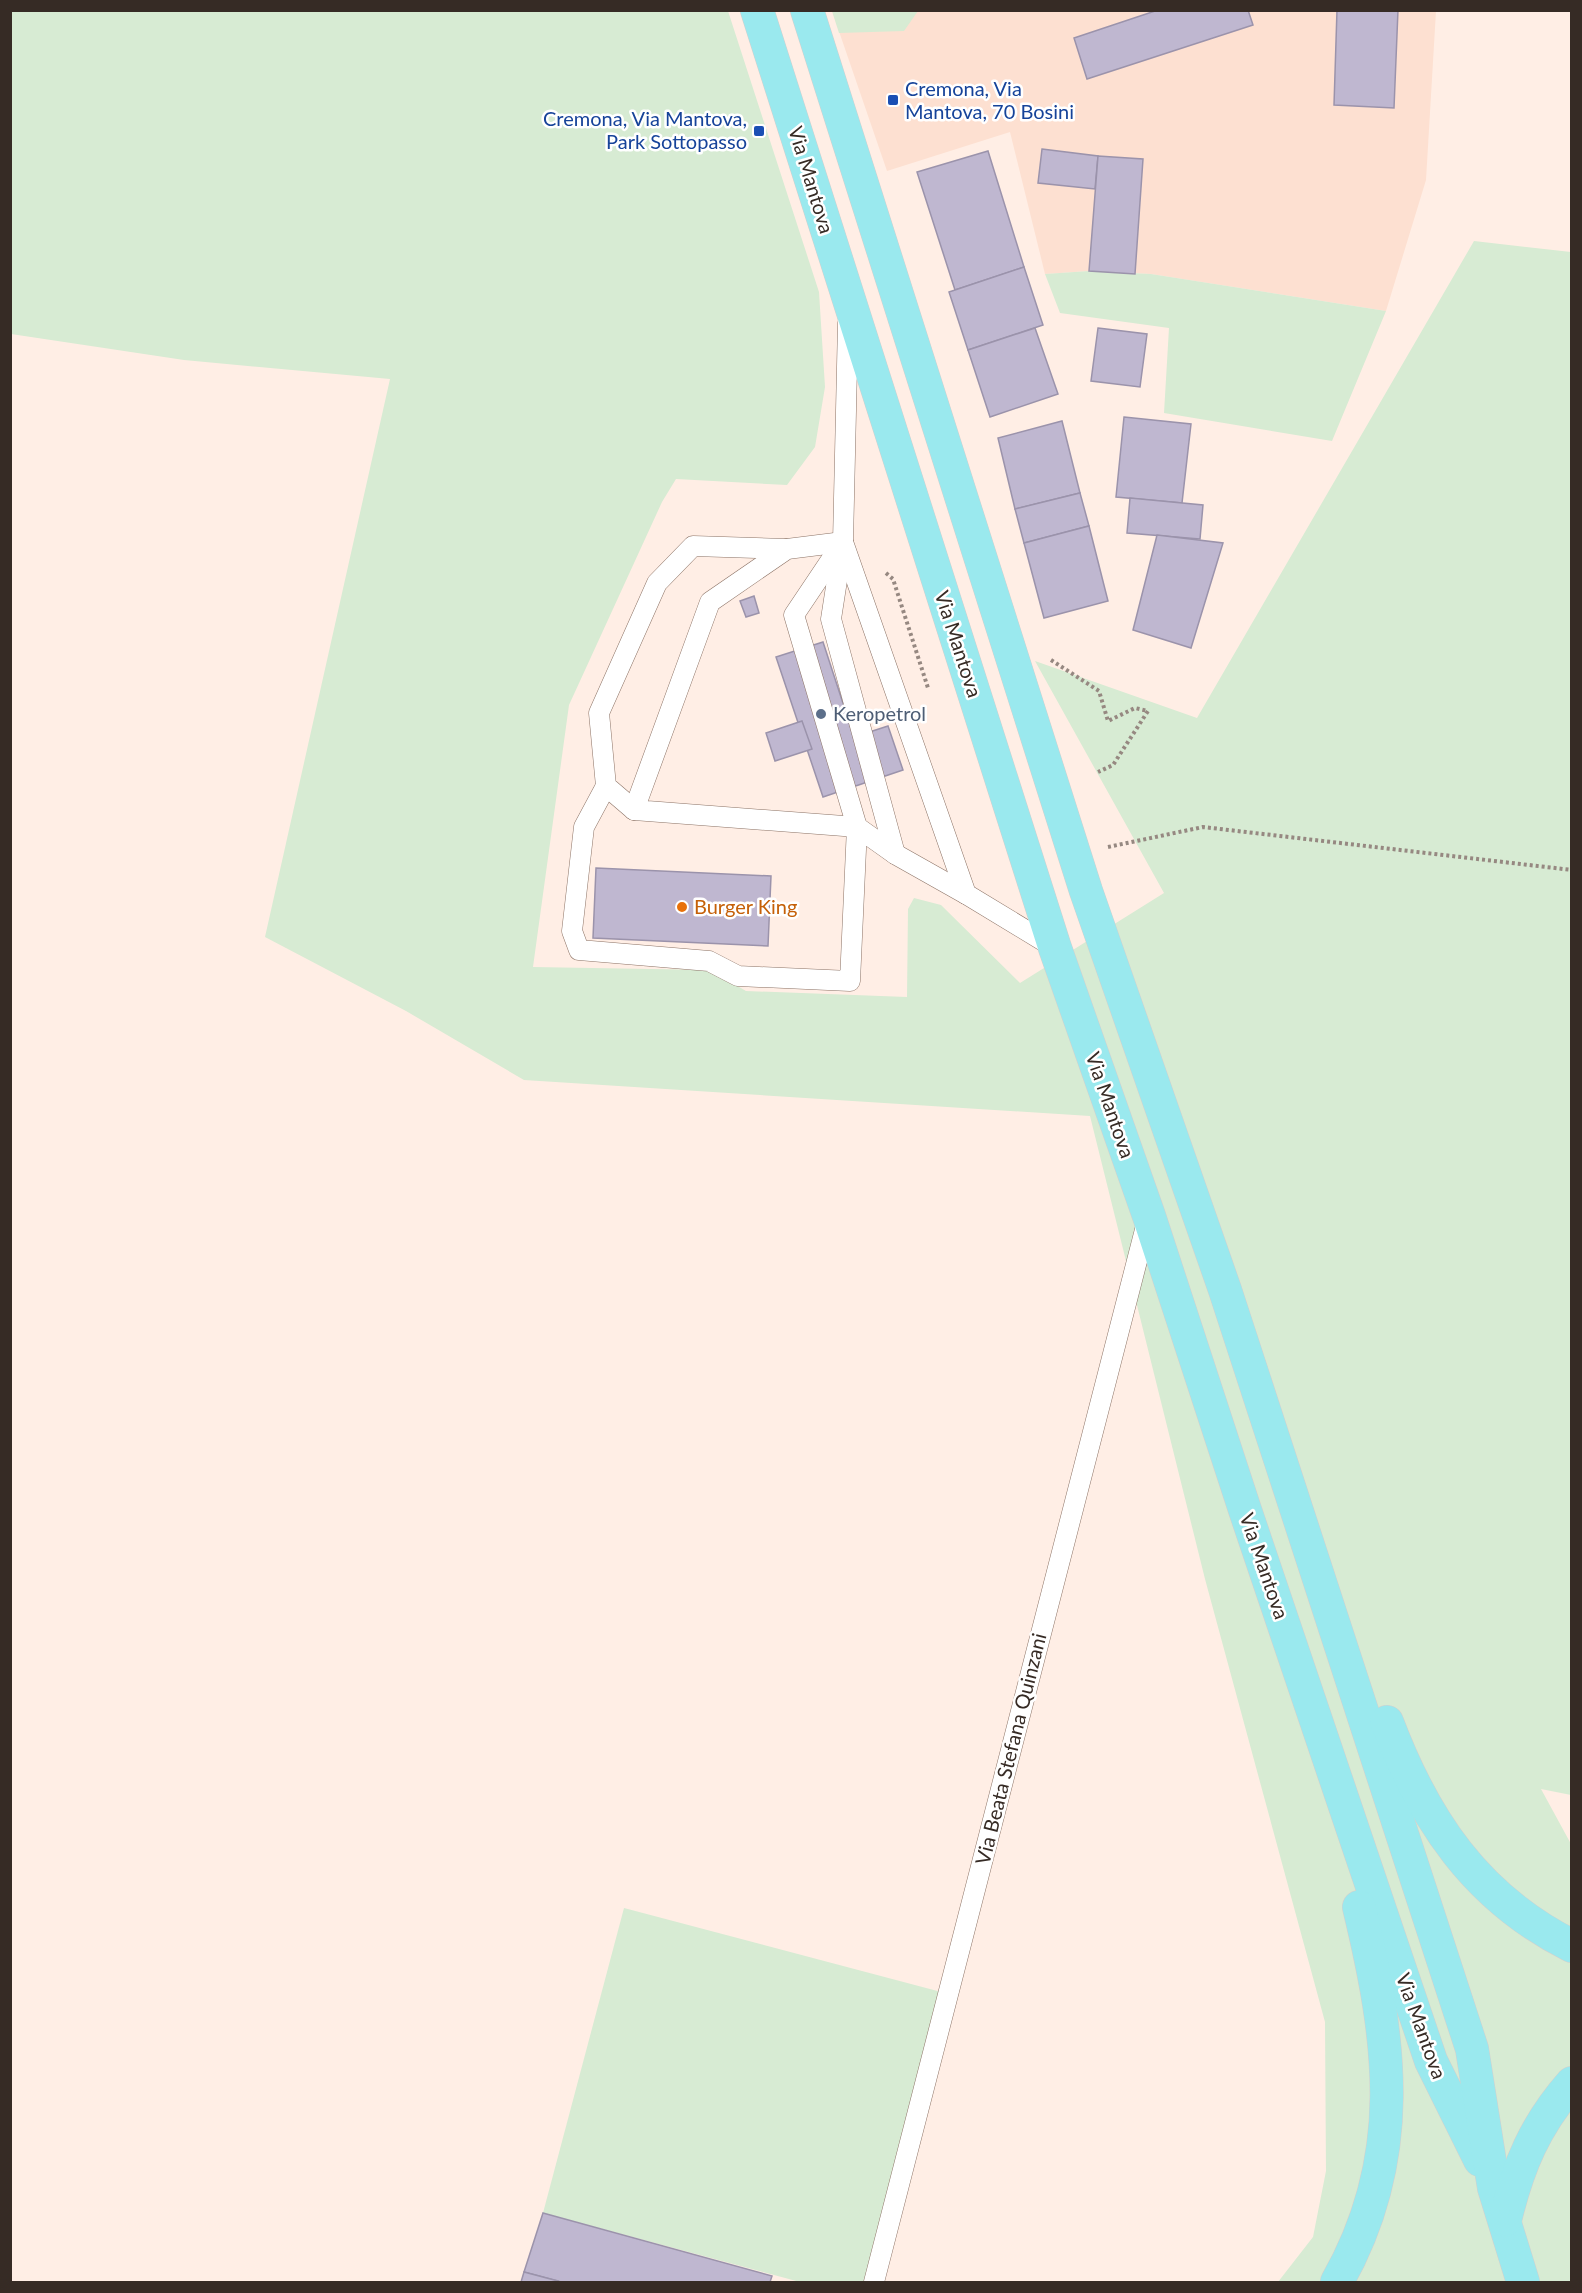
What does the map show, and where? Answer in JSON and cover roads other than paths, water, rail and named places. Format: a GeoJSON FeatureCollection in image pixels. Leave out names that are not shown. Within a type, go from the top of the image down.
{"type":"FeatureCollection","features":[{"type":"Feature","properties":{"kind":"main road","name":"Via Mantova"},"geometry":{"type":"LineString","coordinates":[[757,10],[1055,948],[1149,1216],[1245,1510],[1431,2061],[1494,2188]]}},
{"type":"Feature","properties":{"kind":"main road","name":"Via Mantova"},"geometry":{"type":"LineString","coordinates":[[807,10],[1086,891],[1225,1290],[1472,2049],[1494,2188],[1523,2283]]}},
{"type":"Feature","properties":{"kind":"main road"},"geometry":{"type":"LineString","coordinates":[[1225,1290],[1400,1756],[1431,1818],[1455,1853],[1484,1886],[1544,1932],[1572,1946]]}},
{"type":"Feature","properties":{"kind":"main road"},"geometry":{"type":"LineString","coordinates":[[1245,1510],[1359,1907],[1378,1989],[1386,2054],[1388,2106],[1381,2164],[1355,2250],[1337,2283]]}},
{"type":"Feature","properties":{"kind":"main road"},"geometry":{"type":"LineString","coordinates":[[1504,2222],[1517,2172],[1537,2131],[1572,2083]]}},
{"type":"Feature","properties":{"kind":"lane"},"geometry":{"type":"LineString","coordinates":[[848,300],[843,542],[831,620],[895,854]]}},
{"type":"Feature","properties":{"kind":"lane"},"geometry":{"type":"LineString","coordinates":[[843,542],[794,615],[857,827],[850,981],[738,976],[709,961],[579,950],[572,931],[584,827],[606,786],[599,713],[657,583],[693,546],[787,549],[843,542]]}},
{"type":"Feature","properties":{"kind":"lane"},"geometry":{"type":"LineString","coordinates":[[843,542],[966,894]]}},
{"type":"Feature","properties":{"kind":"lane"},"geometry":{"type":"LineString","coordinates":[[634,810],[710,602],[787,549]]}},
{"type":"Feature","properties":{"kind":"lane"},"geometry":{"type":"LineString","coordinates":[[606,786],[634,810],[857,827],[895,854],[1055,948]]}},
{"type":"Feature","properties":{"kind":"lane","name":"Via Beata Stefana Quinzani"},"geometry":{"type":"LineString","coordinates":[[874,2283],[1149,1216]]}},
{"type":"Feature","properties":{"kind":"place","name":"Cremona, Via Mantova, 70 Bosini"},"geometry":{"type":"Point","coordinates":[893,100]}},
{"type":"Feature","properties":{"kind":"place","name":"Cremona, Via Mantova, Park Sottopasso"},"geometry":{"type":"Point","coordinates":[759,131]}},
{"type":"Feature","properties":{"kind":"place","name":"Keropetrol"},"geometry":{"type":"Point","coordinates":[821,714]}},
{"type":"Feature","properties":{"kind":"place","name":"Burger King"},"geometry":{"type":"Point","coordinates":[682,907]}}]}
